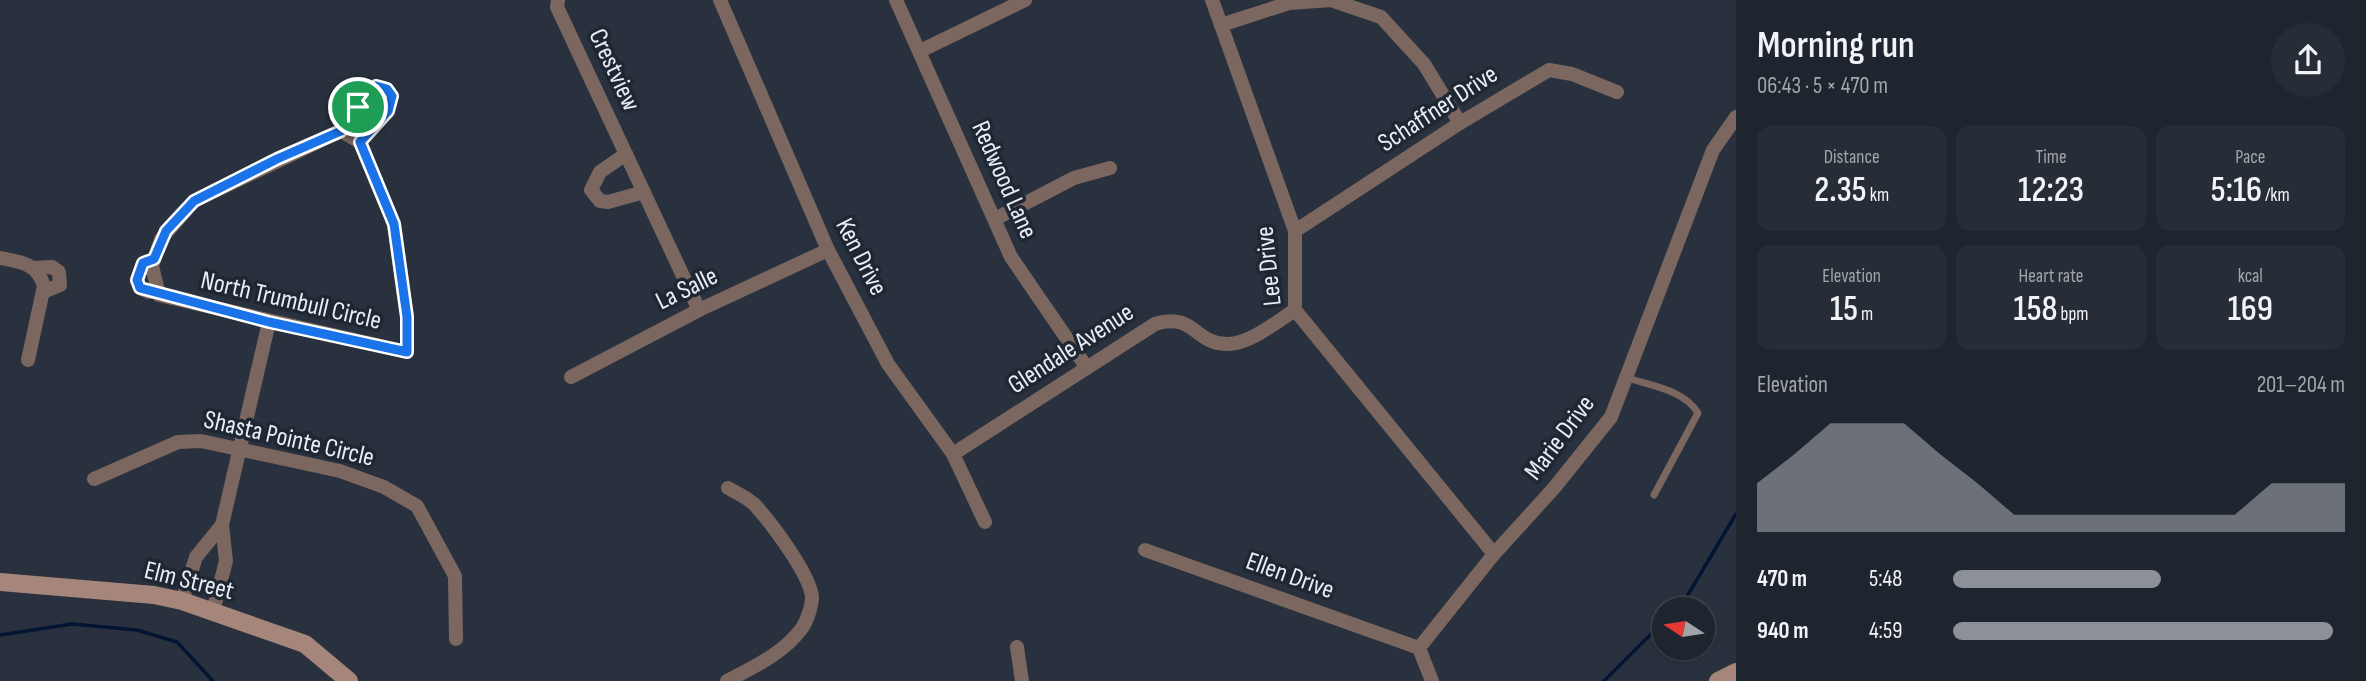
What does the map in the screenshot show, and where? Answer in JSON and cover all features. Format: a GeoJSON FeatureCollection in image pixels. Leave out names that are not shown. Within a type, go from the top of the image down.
{"type":"FeatureCollection","features":[{"type":"Feature","properties":{"kind":"main road","name":"Elm Street"},"geometry":{"type":"LineString","coordinates":[[0,582],[153,595],[182,601],[305,644],[349,681]]}},
{"type":"Feature","properties":{"kind":"main road"},"geometry":{"type":"LineString","coordinates":[[1718,681],[1736,672]]}},
{"type":"Feature","properties":{"kind":"street","name":"Ken Drive"},"geometry":{"type":"LineString","coordinates":[[720,0],[828,250],[888,364],[953,454],[985,522]]}},
{"type":"Feature","properties":{"kind":"street","name":"Redwood Lane"},"geometry":{"type":"LineString","coordinates":[[897,0],[1011,257],[1087,368]]}},
{"type":"Feature","properties":{"kind":"street"},"geometry":{"type":"LineString","coordinates":[[920,51],[1025,0]]}},
{"type":"Feature","properties":{"kind":"street","name":"Lee Drive"},"geometry":{"type":"LineString","coordinates":[[1212,0],[1295,231],[1295,310],[1494,554]]}},
{"type":"Feature","properties":{"kind":"street"},"geometry":{"type":"LineString","coordinates":[[1221,25],[1289,3],[1331,0],[1381,17],[1424,64],[1460,123]]}},
{"type":"Feature","properties":{"kind":"street","name":"Crestview"},"geometry":{"type":"LineString","coordinates":[[557,4],[699,310]]}},
{"type":"Feature","properties":{"kind":"street","name":"Schaffner Drive"},"geometry":{"type":"LineString","coordinates":[[1295,231],[1460,123],[1549,70],[1572,74],[1617,92]]}},
{"type":"Feature","properties":{"kind":"street"},"geometry":{"type":"LineString","coordinates":[[376,86],[387,89],[392,96],[388,111],[360,142],[341,131],[366,92],[376,86]]}},
{"type":"Feature","properties":{"kind":"street","name":"Marie Drive"},"geometry":{"type":"LineString","coordinates":[[1419,648],[1494,554],[1554,488],[1611,417],[1713,150],[1736,117]]}},
{"type":"Feature","properties":{"kind":"street","name":"North Trumbull Circle"},"geometry":{"type":"LineString","coordinates":[[341,131],[277,159],[194,201],[166,231],[154,259],[152,266],[159,295],[404,353],[408,350],[407,317],[394,224],[360,142]]}},
{"type":"Feature","properties":{"kind":"street","name":"Crestview"},"geometry":{"type":"LineString","coordinates":[[626,154],[600,172],[591,190],[600,201],[608,202],[644,192]]}},
{"type":"Feature","properties":{"kind":"street"},"geometry":{"type":"LineString","coordinates":[[995,219],[1074,178],[1110,168]]}},
{"type":"Feature","properties":{"kind":"street","name":"La Salle"},"geometry":{"type":"LineString","coordinates":[[571,377],[699,310],[828,250]]}},
{"type":"Feature","properties":{"kind":"street"},"geometry":{"type":"LineString","coordinates":[[0,258],[30,264],[41,276],[43,292],[28,360]]}},
{"type":"Feature","properties":{"kind":"street","name":"Glendale Avenue"},"geometry":{"type":"LineString","coordinates":[[953,454],[1154,324],[1170,319],[1184,322],[1213,341],[1226,344],[1255,335],[1295,310]]}},
{"type":"Feature","properties":{"kind":"street"},"geometry":{"type":"LineString","coordinates":[[213,611],[226,561],[222,525],[269,322]]}},
{"type":"Feature","properties":{"kind":"street","name":"Shasta Pointe Circle"},"geometry":{"type":"LineString","coordinates":[[94,478],[178,442],[201,441],[340,471],[384,487],[417,506],[455,576],[456,639]]}},
{"type":"Feature","properties":{"kind":"street"},"geometry":{"type":"LineString","coordinates":[[727,681],[763,662],[786,645],[803,627],[812,596],[794,556],[769,522],[753,503],[728,488]]}},
{"type":"Feature","properties":{"kind":"street"},"geometry":{"type":"LineString","coordinates":[[182,601],[196,557],[222,525]]}},
{"type":"Feature","properties":{"kind":"street","name":"Ellen Drive"},"geometry":{"type":"LineString","coordinates":[[1145,550],[1419,648]]}},
{"type":"Feature","properties":{"kind":"street"},"geometry":{"type":"LineString","coordinates":[[1017,647],[1022,681]]}},
{"type":"Feature","properties":{"kind":"street"},"geometry":{"type":"LineString","coordinates":[[1419,648],[1432,681]]}},
{"type":"Feature","properties":{"kind":"lane"},"geometry":{"type":"LineString","coordinates":[[1628,378],[1676,394],[1693,405],[1698,414],[1654,495]]}},
{"type":"Feature","properties":{"kind":"waterway"},"geometry":{"type":"LineString","coordinates":[[1687,597],[1736,514]]}},
{"type":"Feature","properties":{"kind":"waterway"},"geometry":{"type":"LineString","coordinates":[[0,635],[72,624],[137,630],[177,642],[213,681]]}},
{"type":"Feature","properties":{"kind":"waterway"},"geometry":{"type":"LineString","coordinates":[[1604,681],[1652,633]]}},
{"type":"Feature","properties":{"kind":"route"},"geometry":{"type":"LineString","coordinates":[[376,86],[387,89],[392,96],[388,111],[360,142],[394,224],[407,317],[407,352],[269,322],[140,288],[137,280],[143,263],[154,259],[166,231],[194,201],[277,159],[341,131],[358,107],[366,92],[376,86]]}}]}
